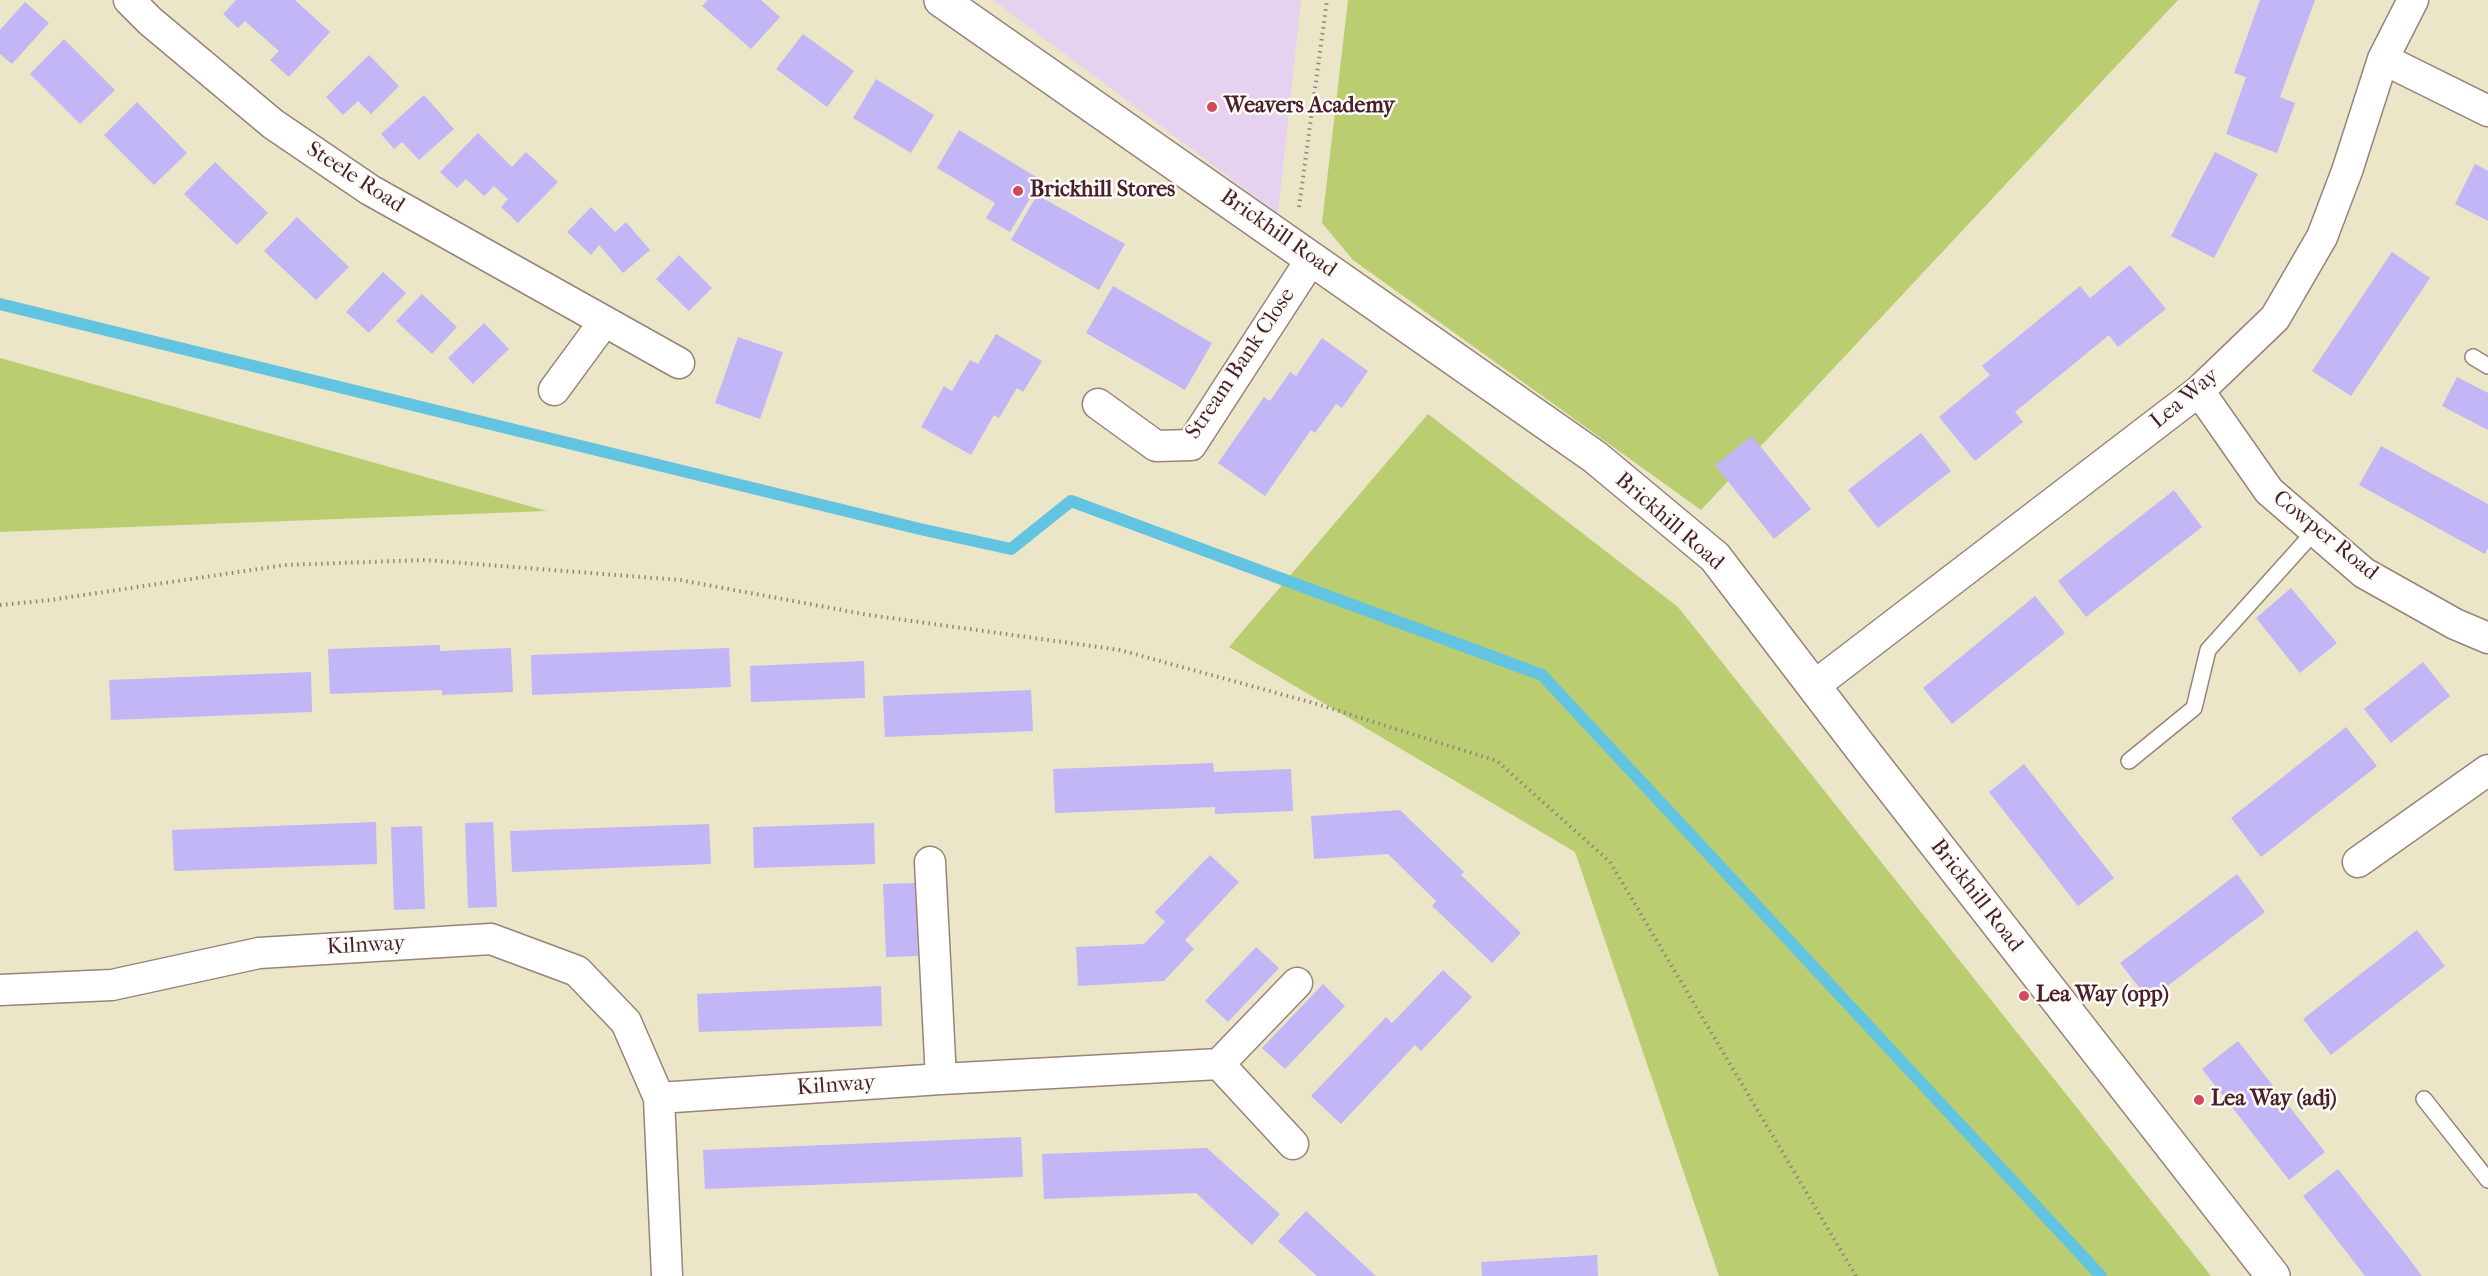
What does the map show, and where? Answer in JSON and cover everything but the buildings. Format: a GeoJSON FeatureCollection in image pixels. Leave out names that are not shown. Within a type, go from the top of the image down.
{"type":"FeatureCollection","features":[{"type":"Feature","properties":{"kind":"street","name":"Steele Road"},"geometry":{"type":"LineString","coordinates":[[129,0],[150,21],[273,124],[370,190],[679,363]]}},
{"type":"Feature","properties":{"kind":"street","name":"Brickhill Road"},"geometry":{"type":"LineString","coordinates":[[941,0],[1303,251],[1595,458],[1715,557],[2273,1276]]}},
{"type":"Feature","properties":{"kind":"street","name":"Lea Way"},"geometry":{"type":"LineString","coordinates":[[1814,686],[2199,391],[2275,318],[2322,237],[2347,171],[2383,59],[2413,0]]}},
{"type":"Feature","properties":{"kind":"street"},"geometry":{"type":"LineString","coordinates":[[2383,59],[2488,111]]}},
{"type":"Feature","properties":{"kind":"street","name":"Stream Bank Close"},"geometry":{"type":"LineString","coordinates":[[1098,404],[1156,446],[1191,445],[1303,251]]}},
{"type":"Feature","properties":{"kind":"street"},"geometry":{"type":"LineString","coordinates":[[554,390],[604,322]]}},
{"type":"Feature","properties":{"kind":"street","name":"Cowper Road"},"geometry":{"type":"LineString","coordinates":[[2199,391],[2269,492],[2364,573],[2455,624],[2488,638]]}},
{"type":"Feature","properties":{"kind":"street"},"geometry":{"type":"LineString","coordinates":[[2358,862],[2488,770]]}},
{"type":"Feature","properties":{"kind":"street"},"geometry":{"type":"LineString","coordinates":[[930,862],[941,1079]]}},
{"type":"Feature","properties":{"kind":"street","name":"Kilnway"},"geometry":{"type":"LineString","coordinates":[[0,990],[112,985],[259,952],[491,939],[577,971],[626,1022],[659,1098],[667,1276]]}},
{"type":"Feature","properties":{"kind":"street"},"geometry":{"type":"LineString","coordinates":[[1293,1144],[1219,1064],[1296,983]]}},
{"type":"Feature","properties":{"kind":"street","name":"Kilnway"},"geometry":{"type":"LineString","coordinates":[[659,1098],[941,1079],[1219,1064]]}},
{"type":"Feature","properties":{"kind":"lane"},"geometry":{"type":"LineString","coordinates":[[2473,357],[2488,366]]}},
{"type":"Feature","properties":{"kind":"lane"},"geometry":{"type":"LineString","coordinates":[[2129,761],[2194,708],[2208,650],[2315,531]]}},
{"type":"Feature","properties":{"kind":"lane"},"geometry":{"type":"LineString","coordinates":[[2424,1099],[2488,1180]]}},
{"type":"Feature","properties":{"kind":"path"},"geometry":{"type":"LineString","coordinates":[[1303,251],[1327,0]]}},
{"type":"Feature","properties":{"kind":"path"},"geometry":{"type":"LineString","coordinates":[[0,605],[50,600],[285,565],[424,560],[680,580],[869,615],[1120,650],[1317,704],[1497,761],[1610,862],[1856,1276]]}},
{"type":"Feature","properties":{"kind":"shaded area","name":"Weavers Academy"},"geometry":{"type":"Polygon","coordinates":[[[993,0],[1301,0],[1278,214],[993,0]]]}},
{"type":"Feature","properties":{"kind":"green space"},"geometry":{"type":"Polygon","coordinates":[[[1348,0],[2178,0],[1701,510],[1353,260],[1322,223],[1348,0]]]}},
{"type":"Feature","properties":{"kind":"green space"},"geometry":{"type":"Polygon","coordinates":[[[0,358],[547,511],[0,532],[0,358]]]}},
{"type":"Feature","properties":{"kind":"green space"},"geometry":{"type":"Polygon","coordinates":[[[1428,414],[1678,607],[2211,1276],[1719,1276],[1575,852],[1229,647],[1428,414]]]}},
{"type":"Feature","properties":{"kind":"waterway"},"geometry":{"type":"LineString","coordinates":[[0,304],[920,529],[1011,549],[1071,501],[1542,675],[2101,1276]]}},
{"type":"Feature","properties":{"kind":"place","name":"Weavers Academy"},"geometry":{"type":"Point","coordinates":[1212,107]}},
{"type":"Feature","properties":{"kind":"place","name":"Brickhill Stores"},"geometry":{"type":"Point","coordinates":[1018,191]}},
{"type":"Feature","properties":{"kind":"place","name":"Lea Way (opp)"},"geometry":{"type":"Point","coordinates":[2024,996]}},
{"type":"Feature","properties":{"kind":"place","name":"Lea Way (adj)"},"geometry":{"type":"Point","coordinates":[2199,1100]}}]}
